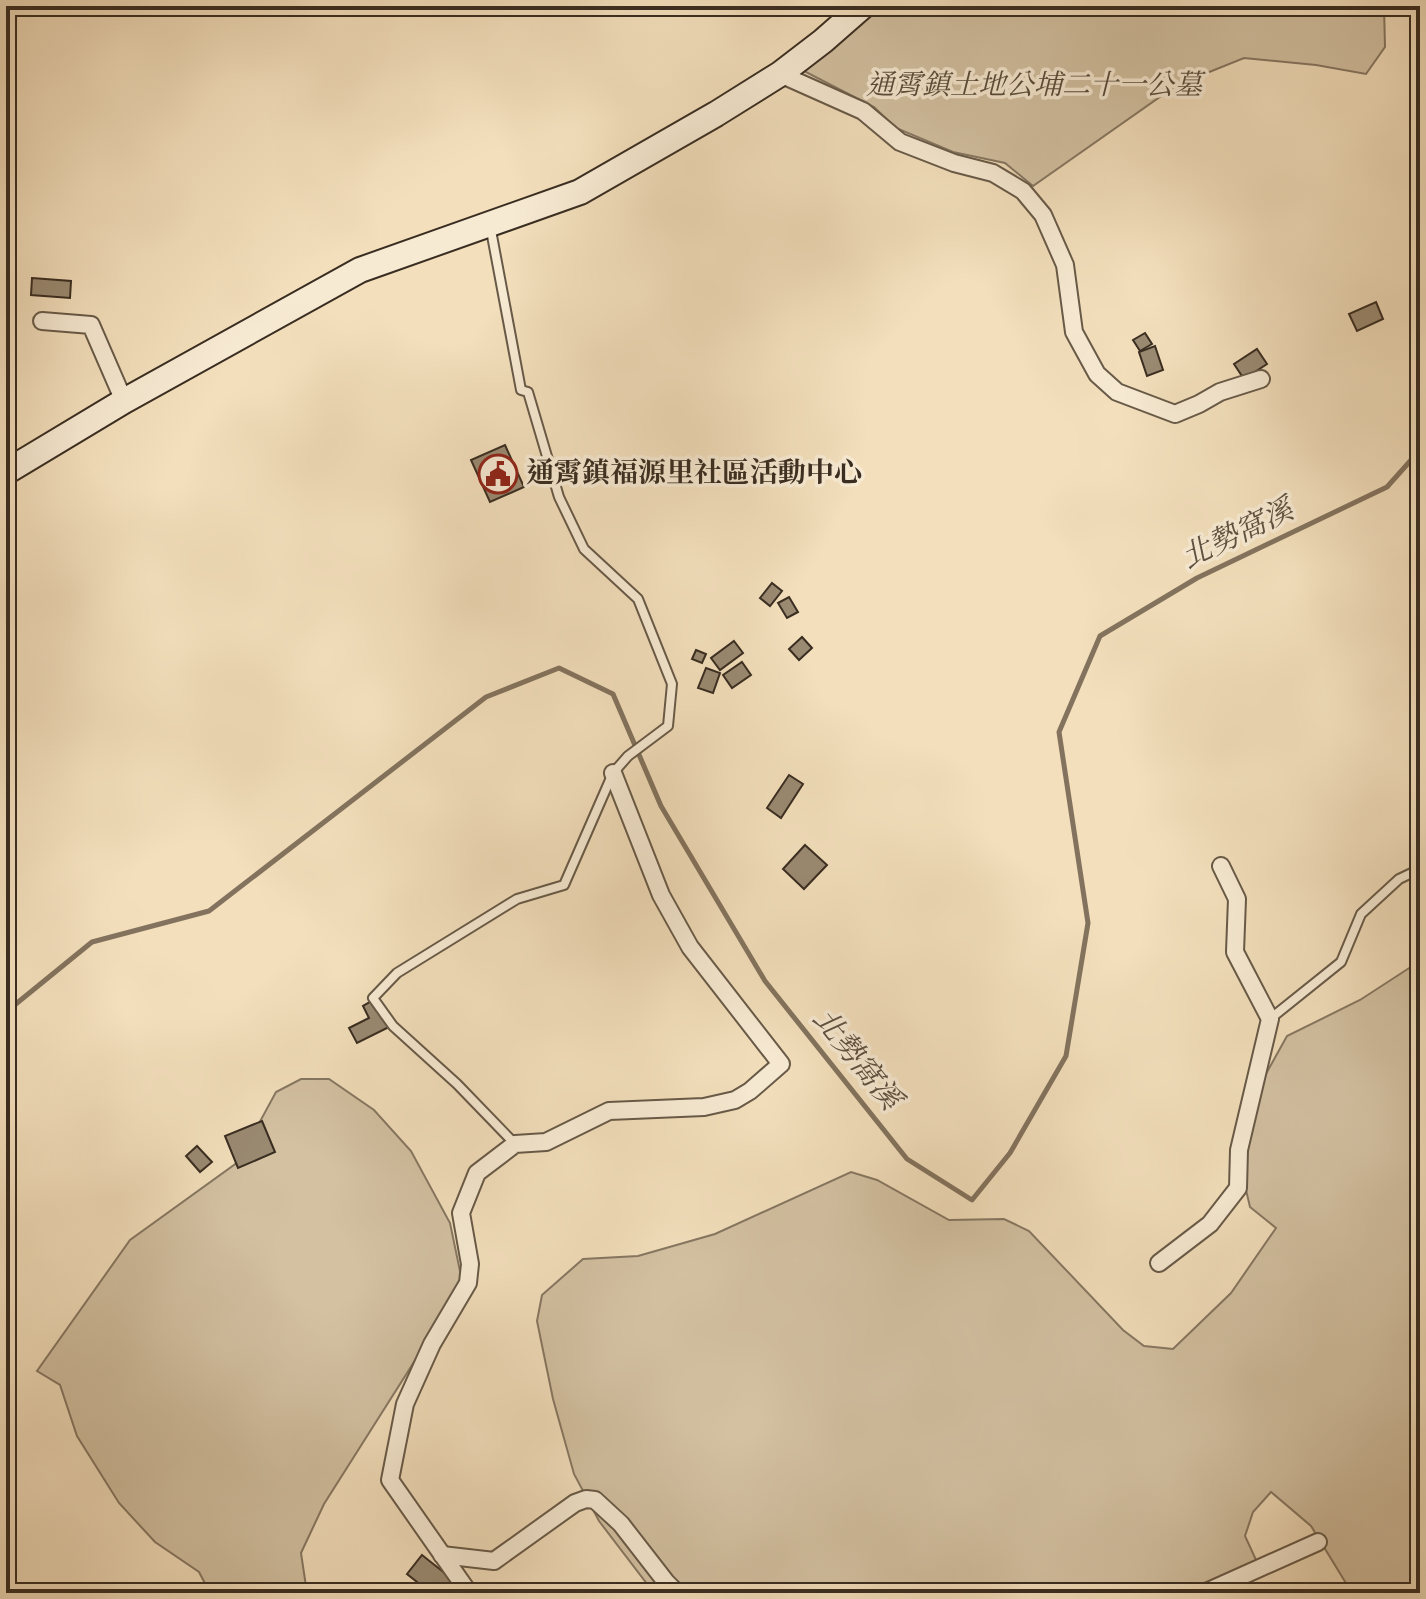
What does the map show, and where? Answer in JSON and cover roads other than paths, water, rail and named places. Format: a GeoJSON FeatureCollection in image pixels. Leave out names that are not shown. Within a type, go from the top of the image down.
{"type":"FeatureCollection","features":[{"type":"Feature","properties":{"kind":"street"},"geometry":{"type":"LineString","coordinates":[[6,472],[124,401],[360,270],[580,192],[780,74],[863,6]]}},
{"type":"Feature","properties":{"kind":"street"},"geometry":{"type":"LineString","coordinates":[[780,74],[863,111],[900,142],[954,163],[993,173],[1023,191],[1043,215],[1065,265],[1074,332],[1097,374],[1117,392],[1175,414],[1220,392],[1261,379]]}},
{"type":"Feature","properties":{"kind":"street"},"geometry":{"type":"LineString","coordinates":[[42,321],[91,325],[124,401]]}},
{"type":"Feature","properties":{"kind":"street"},"geometry":{"type":"LineString","coordinates":[[469,1593],[390,1480],[405,1404],[432,1344],[468,1283],[470,1264],[461,1213],[477,1173],[515,1144],[546,1142],[609,1111],[704,1107],[735,1100],[781,1064],[690,947],[661,895],[613,773]]}},
{"type":"Feature","properties":{"kind":"street"},"geometry":{"type":"LineString","coordinates":[[1159,1263],[1210,1224],[1238,1188],[1239,1150],[1270,1019],[1235,952],[1237,899],[1221,866]]}},
{"type":"Feature","properties":{"kind":"street"},"geometry":{"type":"LineString","coordinates":[[442,1555],[494,1561],[575,1503],[595,1500],[621,1524],[677,1593]]}},
{"type":"Feature","properties":{"kind":"street"},"geometry":{"type":"LineString","coordinates":[[1204,1593],[1318,1542]]}},
{"type":"Feature","properties":{"kind":"lane"},"geometry":{"type":"LineString","coordinates":[[490,224],[521,390],[528,392],[559,497],[584,549],[638,599],[672,684],[668,726],[628,756],[613,773],[564,885],[517,899],[397,973],[373,998],[393,1026],[457,1084],[515,1144]]}},
{"type":"Feature","properties":{"kind":"lane"},"geometry":{"type":"LineString","coordinates":[[1270,1019],[1341,962],[1361,914],[1399,879],[1420,869]]}},
{"type":"Feature","properties":{"kind":"waterway","name":"北勢窩溪"},"geometry":{"type":"LineString","coordinates":[[6,1012],[92,942],[209,911],[486,697],[559,668],[613,694],[661,806],[765,981],[907,1159],[972,1200],[1010,1153],[1066,1056],[1088,923],[1059,732],[1100,636],[1197,578],[1387,487],[1420,450]]}},
{"type":"Feature","properties":{"kind":"place","name":"通霄鎮福源里社區活動中心"},"geometry":{"type":"Point","coordinates":[498,474]}},
{"type":"Feature","properties":{"kind":"park label","name":"通霄鎮土地公埔二十一公墓"},"geometry":{"type":"Point","coordinates":[1034,86]}}]}
